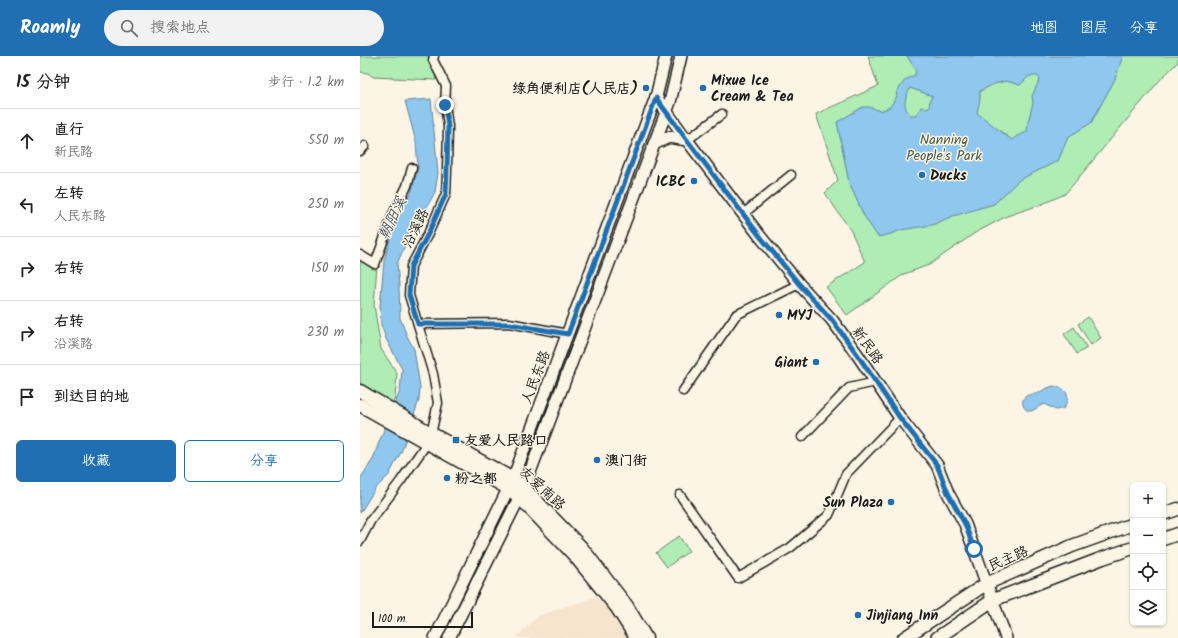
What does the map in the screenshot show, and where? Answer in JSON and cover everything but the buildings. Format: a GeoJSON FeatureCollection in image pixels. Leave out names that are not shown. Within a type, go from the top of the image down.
{"type":"FeatureCollection","features":[{"type":"Feature","properties":{"kind":"main road","name":"人民东路"},"geometry":{"type":"LineString","coordinates":[[435,638],[511,484],[656,98],[666,56]]}},
{"type":"Feature","properties":{"kind":"main road","name":"人民东路"},"geometry":{"type":"LineString","coordinates":[[449,638],[521,492],[670,102],[681,56]]}},
{"type":"Feature","properties":{"kind":"main road","name":"新民路"},"geometry":{"type":"LineString","coordinates":[[656,98],[743,214],[799,284],[832,320],[900,418],[937,465],[948,493],[965,524],[1006,638]]}},
{"type":"Feature","properties":{"kind":"main road"},"geometry":{"type":"LineString","coordinates":[[654,144],[669,137],[687,140]]}},
{"type":"Feature","properties":{"kind":"main road","name":"友爱南路"},"geometry":{"type":"LineString","coordinates":[[360,391],[367,405],[511,484],[521,492],[582,548],[627,606],[646,638]]}},
{"type":"Feature","properties":{"kind":"main road","name":"友爱南路"},"geometry":{"type":"LineString","coordinates":[[521,492],[617,608],[636,638]]}},
{"type":"Feature","properties":{"kind":"main road"},"geometry":{"type":"LineString","coordinates":[[1166,513],[1178,509]]}},
{"type":"Feature","properties":{"kind":"main road","name":"民主路"},"geometry":{"type":"LineString","coordinates":[[904,638],[986,584],[1072,546],[1130,525]]}},
{"type":"Feature","properties":{"kind":"main road"},"geometry":{"type":"LineString","coordinates":[[1166,538],[1178,534]]}},
{"type":"Feature","properties":{"kind":"main road"},"geometry":{"type":"LineString","coordinates":[[937,638],[993,600],[1130,549]]}},
{"type":"Feature","properties":{"kind":"street","name":"沿溪路"},"geometry":{"type":"LineString","coordinates":[[427,437],[438,403],[433,374],[409,295],[411,266],[428,234],[446,194],[448,126],[445,105],[446,86],[433,60],[434,56]]}},
{"type":"Feature","properties":{"kind":"street"},"geometry":{"type":"LineString","coordinates":[[687,140],[722,114]]}},
{"type":"Feature","properties":{"kind":"street"},"geometry":{"type":"LineString","coordinates":[[360,255],[375,264],[393,214],[407,186],[412,168]]}},
{"type":"Feature","properties":{"kind":"street"},"geometry":{"type":"LineString","coordinates":[[743,214],[791,176]]}},
{"type":"Feature","properties":{"kind":"street"},"geometry":{"type":"LineString","coordinates":[[683,391],[736,315],[799,284]]}},
{"type":"Feature","properties":{"kind":"street"},"geometry":{"type":"LineString","coordinates":[[418,324],[509,324],[568,334]]}},
{"type":"Feature","properties":{"kind":"street"},"geometry":{"type":"LineString","coordinates":[[802,437],[849,388],[876,382]]}},
{"type":"Feature","properties":{"kind":"street"},"geometry":{"type":"LineString","coordinates":[[680,495],[738,578],[790,548],[830,515],[846,474],[900,418]]}},
{"type":"Feature","properties":{"kind":"street"},"geometry":{"type":"LineString","coordinates":[[360,541],[371,520],[400,482],[427,437]]}},
{"type":"Feature","properties":{"kind":"shaded area"},"geometry":{"type":"Polygon","coordinates":[[[595,597],[606,603],[629,638],[518,638],[517,636],[540,615],[595,597]]]}},
{"type":"Feature","properties":{"kind":"green space"},"geometry":{"type":"Polygon","coordinates":[[[360,56],[433,56],[436,80],[373,77],[368,73],[360,72],[360,56]]]}},
{"type":"Feature","properties":{"kind":"green space","name":"Nanning People's Park"},"geometry":{"type":"Polygon","coordinates":[[[868,56],[1178,56],[1178,62],[1160,80],[1065,194],[1040,205],[1007,216],[975,233],[929,265],[904,274],[847,315],[826,287],[865,262],[851,231],[825,193],[838,180],[816,114],[878,86],[868,56]]]}},
{"type":"Feature","properties":{"kind":"green space"},"geometry":{"type":"Polygon","coordinates":[[[360,254],[377,265],[374,305],[381,349],[397,373],[395,398],[392,406],[360,388],[360,254]]]}},
{"type":"Feature","properties":{"kind":"green space"},"geometry":{"type":"Polygon","coordinates":[[[1088,317],[1101,338],[1091,345],[1078,324],[1088,317]]]}},
{"type":"Feature","properties":{"kind":"green space"},"geometry":{"type":"Polygon","coordinates":[[[1074,327],[1087,348],[1077,354],[1064,334],[1074,327]]]}},
{"type":"Feature","properties":{"kind":"green space"},"geometry":{"type":"Polygon","coordinates":[[[679,536],[689,551],[667,567],[656,553],[679,536]]]}},
{"type":"Feature","properties":{"kind":"water"},"geometry":{"type":"Polygon","coordinates":[[[907,56],[1123,56],[1115,79],[1091,123],[1068,137],[1058,161],[1019,180],[994,204],[953,216],[932,225],[901,230],[878,237],[864,216],[849,183],[837,122],[863,107],[869,107],[881,111],[890,107],[897,96],[896,93],[905,80],[915,75],[916,70],[907,56]],[[1029,76],[1020,85],[1006,81],[994,84],[980,91],[977,113],[1012,140],[1027,132],[1033,103],[1032,96],[1040,79],[1037,76],[1029,76]],[[910,88],[905,105],[910,115],[916,115],[921,107],[929,108],[932,96],[910,88]]]}},
{"type":"Feature","properties":{"kind":"water"},"geometry":{"type":"Polygon","coordinates":[[[431,99],[438,173],[435,192],[409,236],[397,264],[400,318],[414,349],[420,387],[419,400],[402,450],[389,475],[375,489],[360,513],[360,479],[373,459],[400,391],[402,369],[386,339],[381,325],[380,306],[384,261],[396,216],[411,193],[418,168],[416,142],[405,101],[431,99]]]}},
{"type":"Feature","properties":{"kind":"water"},"geometry":{"type":"Polygon","coordinates":[[[1053,386],[1062,388],[1066,393],[1067,400],[1064,408],[1056,410],[1044,404],[1032,411],[1025,408],[1023,405],[1023,399],[1026,396],[1030,394],[1037,394],[1053,386]]]}},
{"type":"Feature","properties":{"kind":"place","name":"绿角便利店(人民店)"},"geometry":{"type":"Point","coordinates":[646,88]}},
{"type":"Feature","properties":{"kind":"place","name":"Mixue Ice Cream & Tea"},"geometry":{"type":"Point","coordinates":[703,88]}},
{"type":"Feature","properties":{"kind":"place","name":"Ducks"},"geometry":{"type":"Point","coordinates":[922,175]}},
{"type":"Feature","properties":{"kind":"place","name":"ICBC"},"geometry":{"type":"Point","coordinates":[694,181]}},
{"type":"Feature","properties":{"kind":"place","name":"MYJ"},"geometry":{"type":"Point","coordinates":[779,315]}},
{"type":"Feature","properties":{"kind":"place","name":"Giant"},"geometry":{"type":"Point","coordinates":[816,362]}},
{"type":"Feature","properties":{"kind":"place","name":"友爱人民路口"},"geometry":{"type":"Point","coordinates":[456,440]}},
{"type":"Feature","properties":{"kind":"place","name":"澳门街"},"geometry":{"type":"Point","coordinates":[597,460]}},
{"type":"Feature","properties":{"kind":"place","name":"粉之都"},"geometry":{"type":"Point","coordinates":[447,478]}},
{"type":"Feature","properties":{"kind":"place","name":"Sun Plaza"},"geometry":{"type":"Point","coordinates":[891,502]}},
{"type":"Feature","properties":{"kind":"place","name":"Jinjiang Inn"},"geometry":{"type":"Point","coordinates":[858,615]}},
{"type":"Feature","properties":{"kind":"route"},"geometry":{"type":"LineString","coordinates":[[445,105],[448,126],[446,194],[428,234],[411,266],[409,295],[418,324],[509,324],[568,334],[656,98],[759,235],[799,284],[832,320],[900,418],[937,465],[948,493],[965,524],[974,549]]}},
{"type":"Feature","properties":{"kind":"water label","name":"朝阳溪"},"geometry":{"type":"Point","coordinates":[392,218]}}]}
